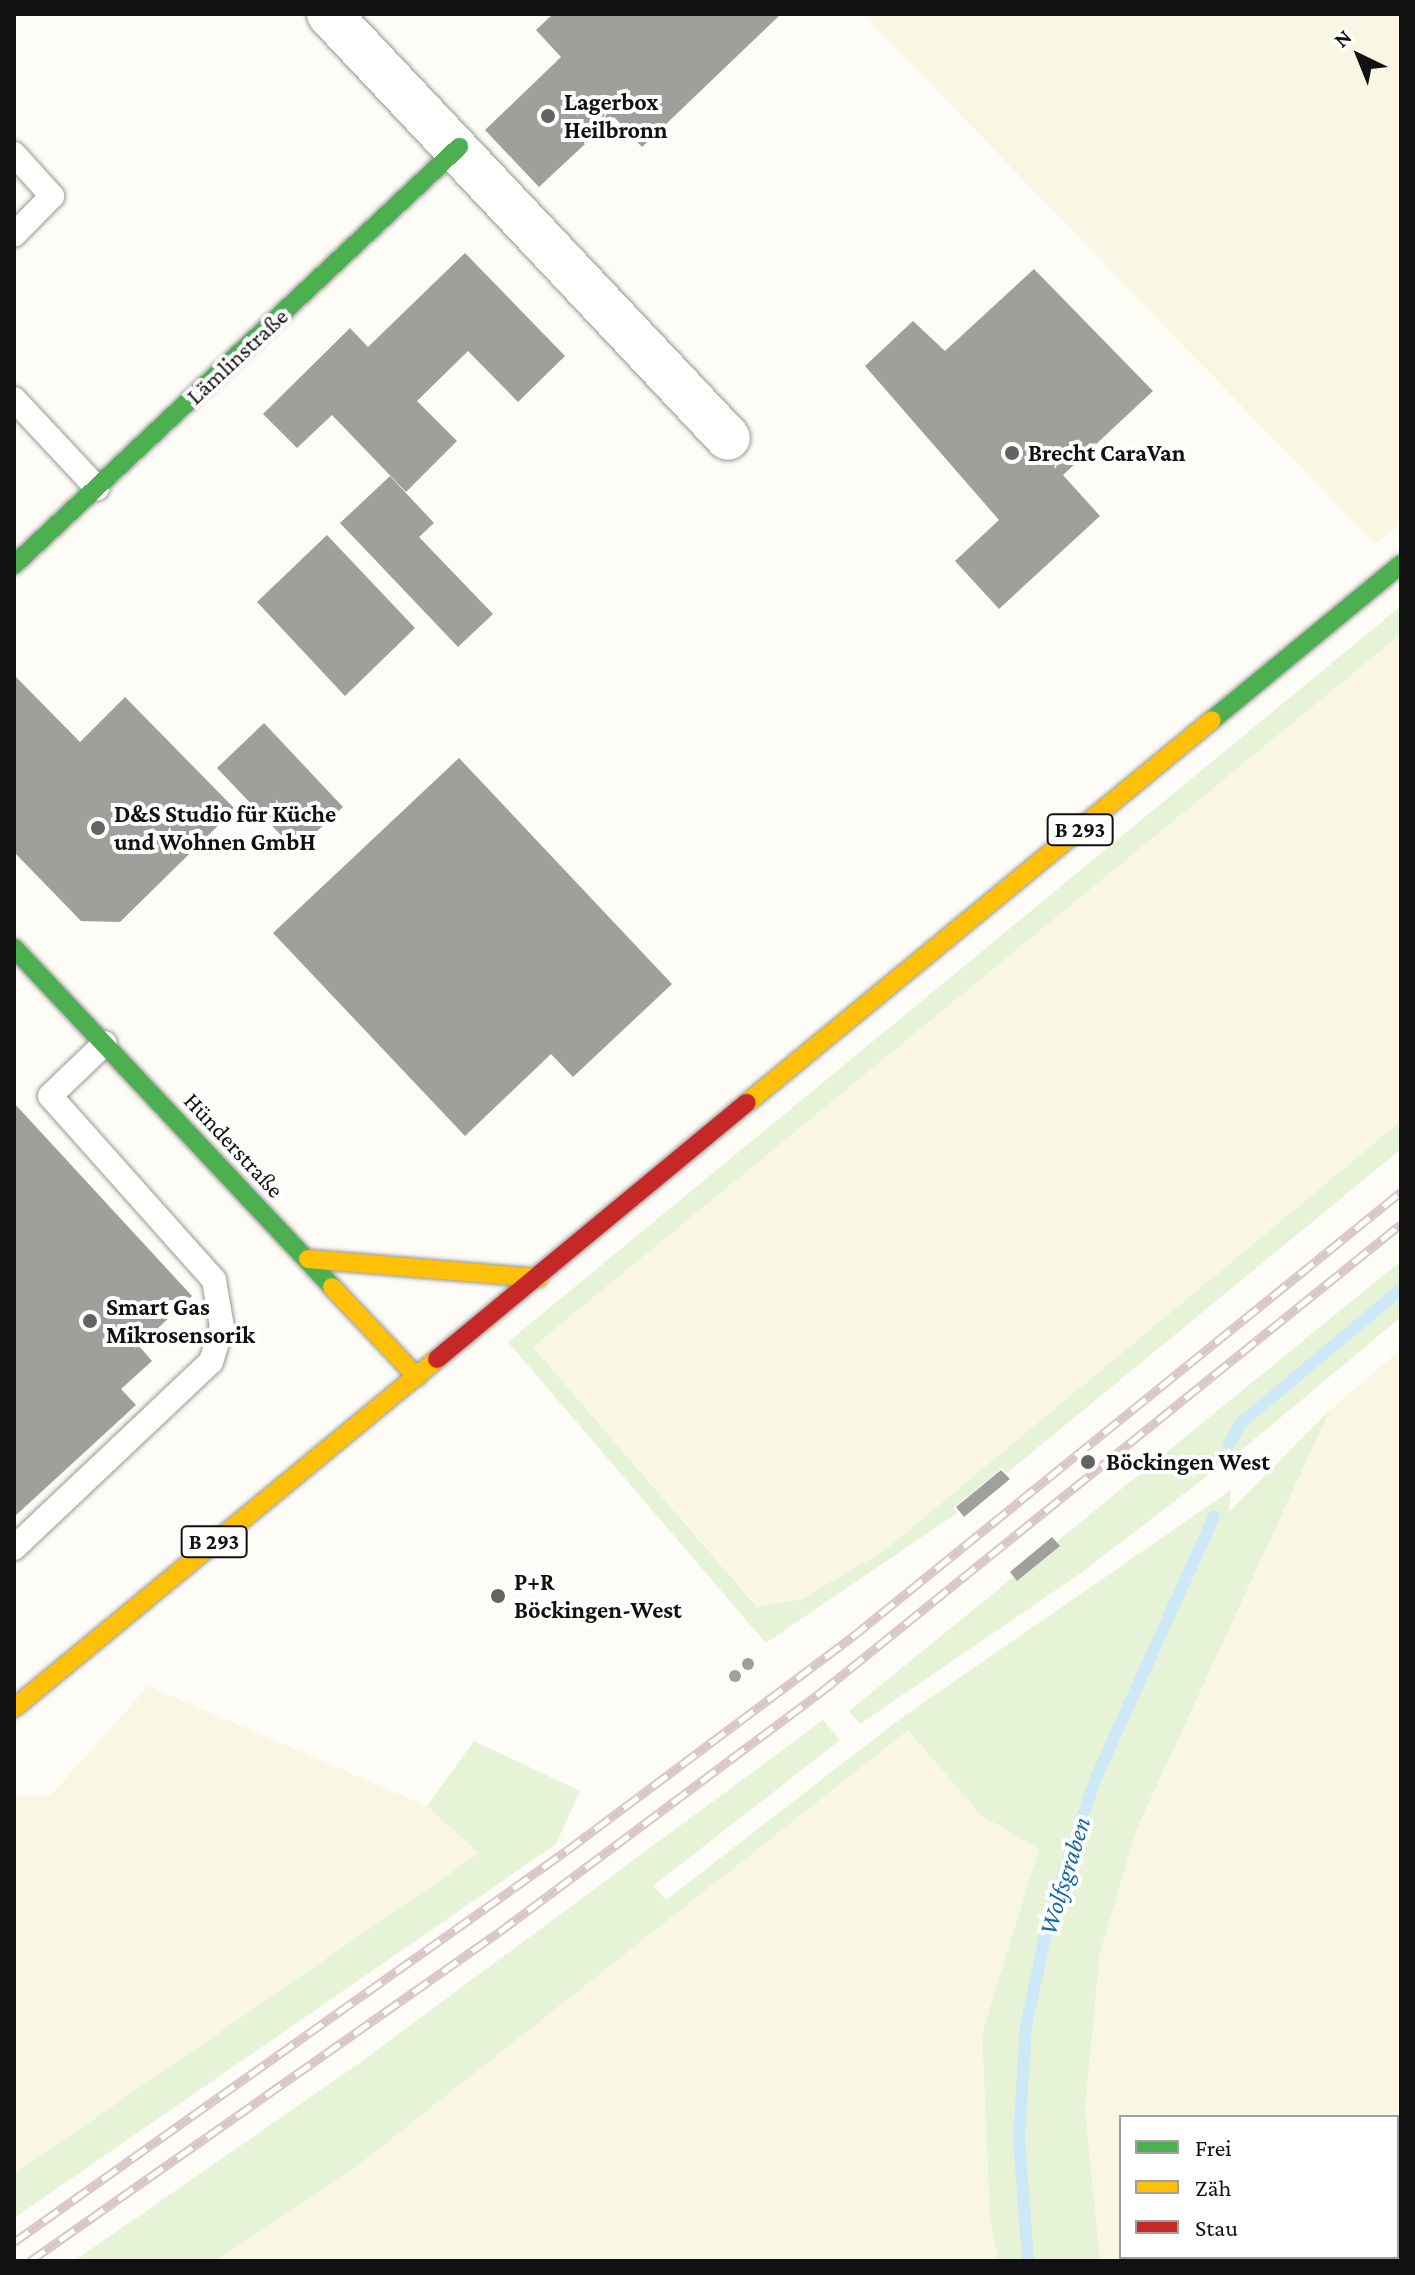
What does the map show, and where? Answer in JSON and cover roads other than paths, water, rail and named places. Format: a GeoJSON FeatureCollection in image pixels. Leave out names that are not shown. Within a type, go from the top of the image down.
{"type":"FeatureCollection","features":[{"type":"Feature","properties":{"kind":"main road","name":"Lämlinstraße"},"geometry":{"type":"LineString","coordinates":[[14,565],[459,147]]}},
{"type":"Feature","properties":{"kind":"main road","name":"B 293"},"geometry":{"type":"LineString","coordinates":[[14,1708],[1401,564]]}},
{"type":"Feature","properties":{"kind":"main road","name":"Hünderstraße"},"geometry":{"type":"LineString","coordinates":[[14,948],[417,1377]]}},
{"type":"Feature","properties":{"kind":"main road"},"geometry":{"type":"LineString","coordinates":[[308,1259],[538,1278]]}},
{"type":"Feature","properties":{"kind":"street"},"geometry":{"type":"LineString","coordinates":[[329,14],[459,147],[728,438]]}},
{"type":"Feature","properties":{"kind":"lane"},"geometry":{"type":"LineString","coordinates":[[14,154],[52,196],[14,235]]}},
{"type":"Feature","properties":{"kind":"lane"},"geometry":{"type":"LineString","coordinates":[[14,399],[97,488]]}},
{"type":"Feature","properties":{"kind":"lane"},"geometry":{"type":"LineString","coordinates":[[14,1548],[211,1362],[222,1327],[214,1280],[50,1096],[105,1043]]}},
{"type":"Feature","properties":{"kind":"waterway","name":"Wolfsgraben"},"geometry":{"type":"LineString","coordinates":[[1229,1444],[1241,1423],[1401,1289]]}},
{"type":"Feature","properties":{"kind":"waterway","name":"Wolfsgraben"},"geometry":{"type":"LineString","coordinates":[[1028,2261],[1019,2138],[1026,2026],[1050,1914],[1095,1780],[1214,1517]]}},
{"type":"Feature","properties":{"kind":"railway"},"geometry":{"type":"LineString","coordinates":[[14,2242],[566,1851],[852,1637],[1401,1192]]}},
{"type":"Feature","properties":{"kind":"railway"},"geometry":{"type":"LineString","coordinates":[[30,2261],[499,1932],[821,1692],[1401,1224]]}},
{"type":"Feature","properties":{"kind":"place","name":"Lagerbox Heilbronn"},"geometry":{"type":"Point","coordinates":[548,116]}},
{"type":"Feature","properties":{"kind":"place","name":"Brecht CaraVan"},"geometry":{"type":"Point","coordinates":[1012,453]}},
{"type":"Feature","properties":{"kind":"place","name":"D&S Studio für Küche und Wohnen GmbH"},"geometry":{"type":"Point","coordinates":[98,828]}},
{"type":"Feature","properties":{"kind":"place","name":"Smart Gas Mikrosensorik"},"geometry":{"type":"Point","coordinates":[90,1321]}},
{"type":"Feature","properties":{"kind":"place","name":"Böckingen West"},"geometry":{"type":"Point","coordinates":[1088,1462]}},
{"type":"Feature","properties":{"kind":"place","name":"P+R Böckingen-West"},"geometry":{"type":"Point","coordinates":[498,1596]}}]}
